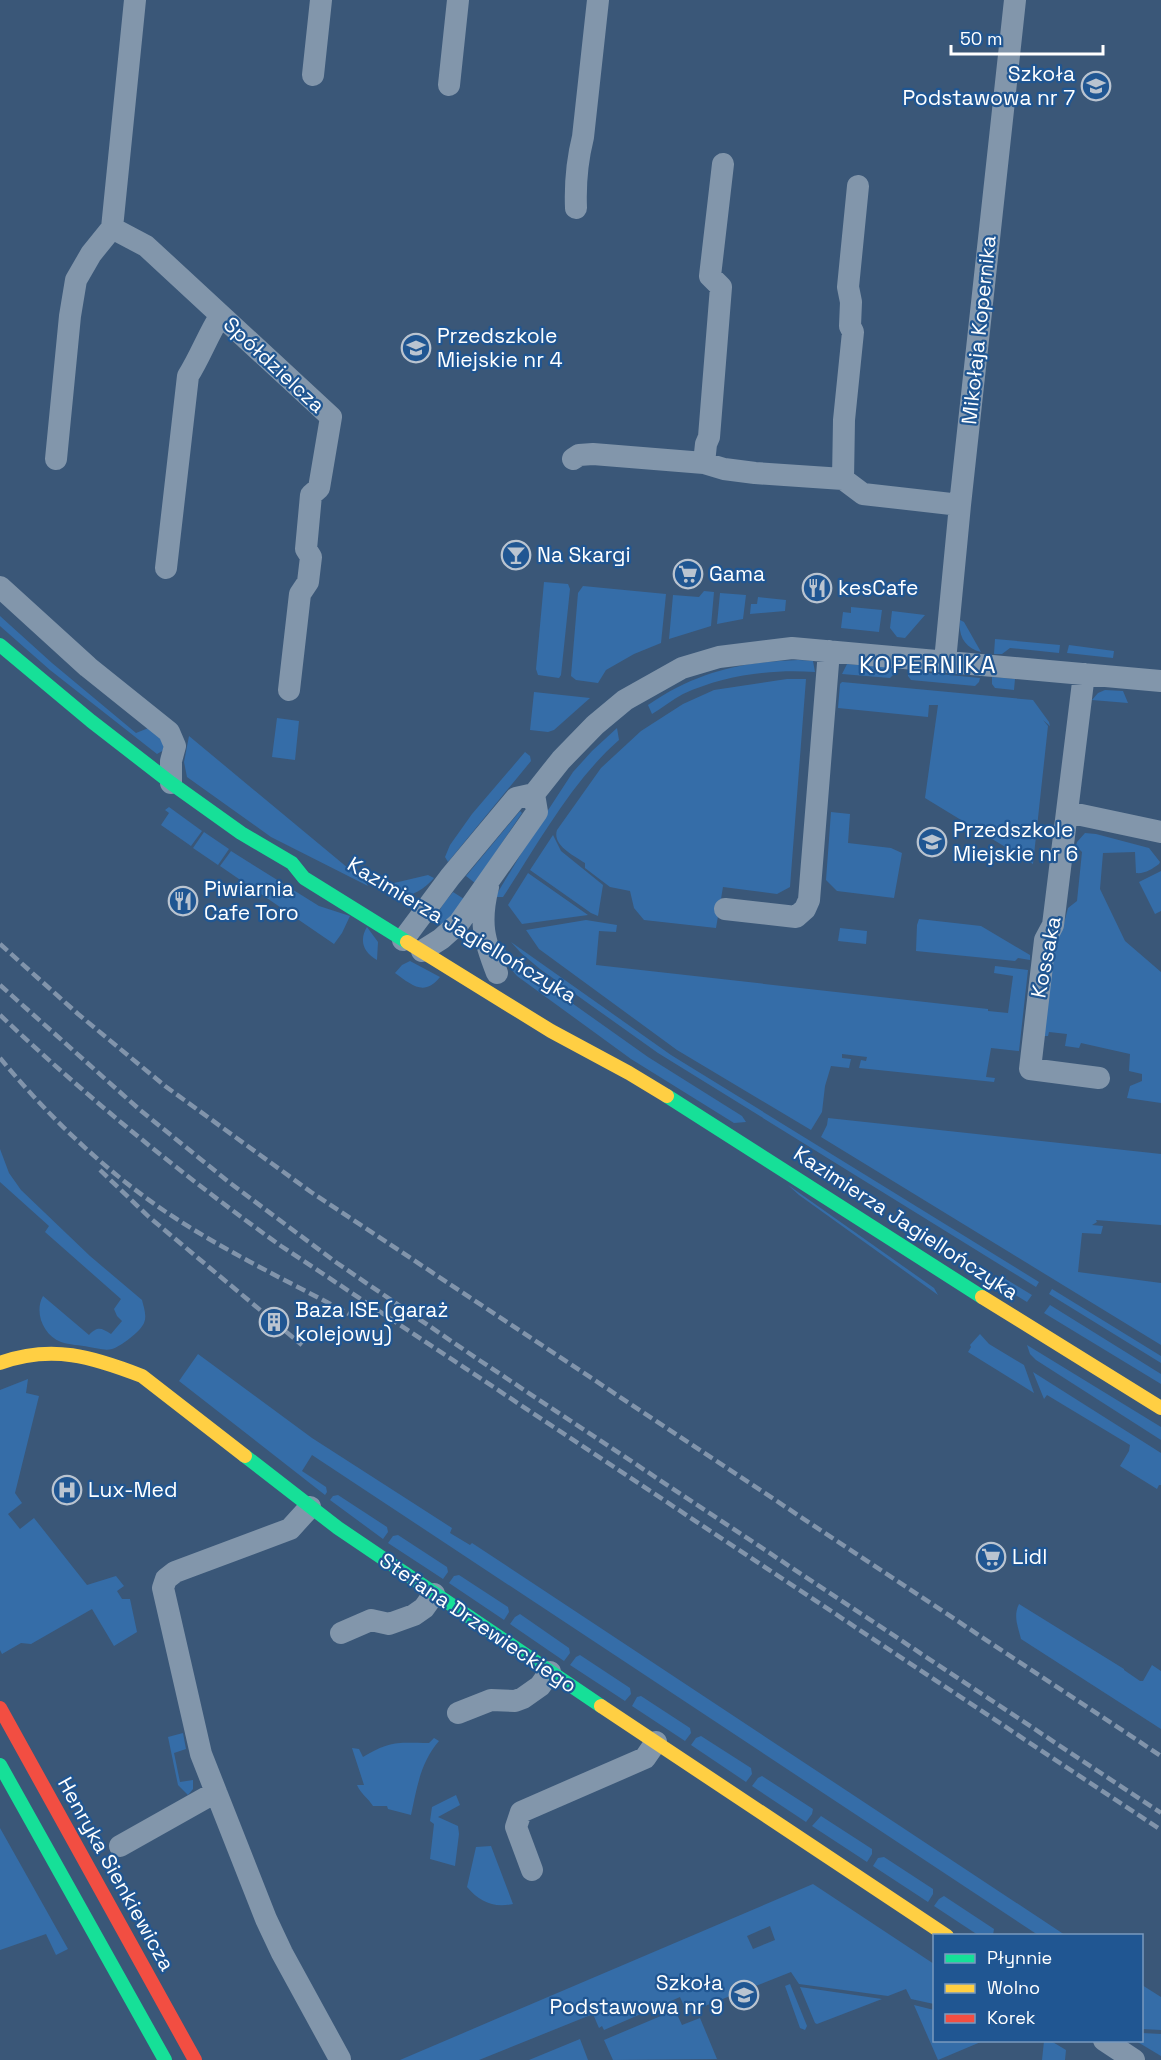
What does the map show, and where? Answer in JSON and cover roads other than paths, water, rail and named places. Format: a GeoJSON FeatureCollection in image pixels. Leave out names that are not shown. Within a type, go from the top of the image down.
{"type":"FeatureCollection","features":[{"type":"Feature","properties":{"kind":"street"},"geometry":{"type":"LineString","coordinates":[[56,459],[70,316],[76,280],[91,254],[112,228],[135,0]]}},
{"type":"Feature","properties":{"kind":"street"},"geometry":{"type":"LineString","coordinates":[[313,75],[321,0]]}},
{"type":"Feature","properties":{"kind":"street"},"geometry":{"type":"LineString","coordinates":[[449,85],[458,0]]}},
{"type":"Feature","properties":{"kind":"street"},"geometry":{"type":"LineString","coordinates":[[576,208],[578,158],[583,137],[598,0]]}},
{"type":"Feature","properties":{"kind":"street","name":"Mikołaja Kopernika"},"geometry":{"type":"LineString","coordinates":[[945,661],[1015,0]]}},
{"type":"Feature","properties":{"kind":"street"},"geometry":{"type":"LineString","coordinates":[[704,463],[709,437],[721,287],[710,276],[723,164]]}},
{"type":"Feature","properties":{"kind":"street"},"geometry":{"type":"LineString","coordinates":[[843,479],[844,420],[853,332],[850,326],[852,302],[848,287],[858,186]]}},
{"type":"Feature","properties":{"kind":"street","name":"Spółdzielcza"},"geometry":{"type":"LineString","coordinates":[[112,228],[146,246],[331,417],[319,488],[311,495],[306,549],[311,557],[308,582],[300,594],[289,690]]}},
{"type":"Feature","properties":{"kind":"street"},"geometry":{"type":"LineString","coordinates":[[166,568],[188,376],[220,316]]}},
{"type":"Feature","properties":{"kind":"street"},"geometry":{"type":"LineString","coordinates":[[573,459],[579,455],[593,454],[704,463],[724,469],[843,479],[863,494],[960,505]]}},
{"type":"Feature","properties":{"kind":"street"},"geometry":{"type":"LineString","coordinates":[[0,587],[88,667],[169,732],[175,746],[171,762],[171,783]]}},
{"type":"Feature","properties":{"kind":"street","name":"Kazimierza Jagiellończyka"},"geometry":{"type":"LineString","coordinates":[[0,645],[91,721],[171,783],[241,833],[292,862],[313,866]]}},
{"type":"Feature","properties":{"kind":"street"},"geometry":{"type":"LineString","coordinates":[[534,794],[537,812],[445,942],[412,933],[450,877],[516,798],[534,794],[561,760],[625,700],[682,668],[719,657],[792,648],[1161,681]]}},
{"type":"Feature","properties":{"kind":"street"},"geometry":{"type":"LineString","coordinates":[[725,909],[796,917],[805,909],[809,900],[830,651]]}},
{"type":"Feature","properties":{"kind":"street","name":"Kossaka"},"geometry":{"type":"LineString","coordinates":[[1084,674],[1053,926],[1045,940],[1042,957],[1030,1069],[1099,1078]]}},
{"type":"Feature","properties":{"kind":"street"},"geometry":{"type":"LineString","coordinates":[[1067,812],[1161,832]]}},
{"type":"Feature","properties":{"kind":"street","name":"Kazimierza Jagiellończyka"},"geometry":{"type":"LineString","coordinates":[[292,862],[304,878],[412,933],[551,1031],[629,1073],[1161,1408]]}},
{"type":"Feature","properties":{"kind":"street"},"geometry":{"type":"LineString","coordinates":[[490,878],[482,914],[494,972]]}},
{"type":"Feature","properties":{"kind":"street","name":"Kazimierza Jagiellończyka"},"geometry":{"type":"LineString","coordinates":[[588,1035],[629,1073]]}},
{"type":"Feature","properties":{"kind":"street","name":"Stefana Drzewieckiego"},"geometry":{"type":"LineString","coordinates":[[0,1363],[14,1357],[60,1352],[73,1353],[142,1376],[310,1507],[434,1594],[945,1934]]}},
{"type":"Feature","properties":{"kind":"street"},"geometry":{"type":"LineString","coordinates":[[310,1507],[290,1529],[176,1572],[166,1579],[163,1588],[201,1754],[266,1919],[340,2059]]}},
{"type":"Feature","properties":{"kind":"street"},"geometry":{"type":"LineString","coordinates":[[341,1633],[371,1620],[389,1624],[414,1615],[424,1608],[434,1594]]}},
{"type":"Feature","properties":{"kind":"street"},"geometry":{"type":"LineString","coordinates":[[458,1713],[491,1700],[515,1701],[523,1698],[540,1686],[550,1672]]}},
{"type":"Feature","properties":{"kind":"street","name":"Henryka Sienkiewicza"},"geometry":{"type":"LineString","coordinates":[[0,1708],[195,2060]]}},
{"type":"Feature","properties":{"kind":"street"},"geometry":{"type":"LineString","coordinates":[[532,1869],[516,1827],[521,1812],[645,1758],[656,1742]]}},
{"type":"Feature","properties":{"kind":"street"},"geometry":{"type":"LineString","coordinates":[[0,1764],[165,2060]]}},
{"type":"Feature","properties":{"kind":"street"},"geometry":{"type":"LineString","coordinates":[[120,1846],[216,1792]]}},
{"type":"Feature","properties":{"kind":"street"},"geometry":{"type":"LineString","coordinates":[[1107,2042],[1134,2060]]}},
{"type":"Feature","properties":{"kind":"railway"},"geometry":{"type":"LineString","coordinates":[[0,944],[78,1014],[165,1086],[311,1192],[1161,1756]]}},
{"type":"Feature","properties":{"kind":"railway"},"geometry":{"type":"LineString","coordinates":[[0,985],[140,1110],[230,1183],[337,1263],[479,1360],[1161,1813]]}},
{"type":"Feature","properties":{"kind":"railway"},"geometry":{"type":"LineString","coordinates":[[0,1015],[68,1077],[137,1135],[281,1246],[1161,1830]]}},
{"type":"Feature","properties":{"kind":"railway"},"geometry":{"type":"LineString","coordinates":[[0,1058],[57,1121],[143,1196],[210,1240],[349,1314]]}},
{"type":"Feature","properties":{"kind":"railway"},"geometry":{"type":"LineString","coordinates":[[100,1170],[149,1217],[302,1345]]}},
{"type":"Feature","properties":{"kind":"place","name":"Szkoła Podstawowa nr 7"},"geometry":{"type":"Point","coordinates":[1096,86]}},
{"type":"Feature","properties":{"kind":"place","name":"Przedszkole Miejskie nr 4"},"geometry":{"type":"Point","coordinates":[416,348]}},
{"type":"Feature","properties":{"kind":"place","name":"Na Skargi"},"geometry":{"type":"Point","coordinates":[516,555]}},
{"type":"Feature","properties":{"kind":"place","name":"Gama"},"geometry":{"type":"Point","coordinates":[688,574]}},
{"type":"Feature","properties":{"kind":"place","name":"kesCafe"},"geometry":{"type":"Point","coordinates":[817,588]}},
{"type":"Feature","properties":{"kind":"place","name":"Przedszkole Miejskie nr 6"},"geometry":{"type":"Point","coordinates":[932,842]}},
{"type":"Feature","properties":{"kind":"place","name":"Piwiarnia Cafe Toro"},"geometry":{"type":"Point","coordinates":[183,901]}},
{"type":"Feature","properties":{"kind":"place","name":"Baza ISE (garaż kolejowy)"},"geometry":{"type":"Point","coordinates":[274,1322]}},
{"type":"Feature","properties":{"kind":"place","name":"Lux-Med"},"geometry":{"type":"Point","coordinates":[67,1490]}},
{"type":"Feature","properties":{"kind":"place","name":"Lidl"},"geometry":{"type":"Point","coordinates":[991,1557]}},
{"type":"Feature","properties":{"kind":"place","name":"Szkoła Podstawowa nr 9"},"geometry":{"type":"Point","coordinates":[744,1995]}},
{"type":"Feature","properties":{"kind":"district","name":"KOPERNIKA"},"geometry":{"type":"Point","coordinates":[928,665]}}]}
